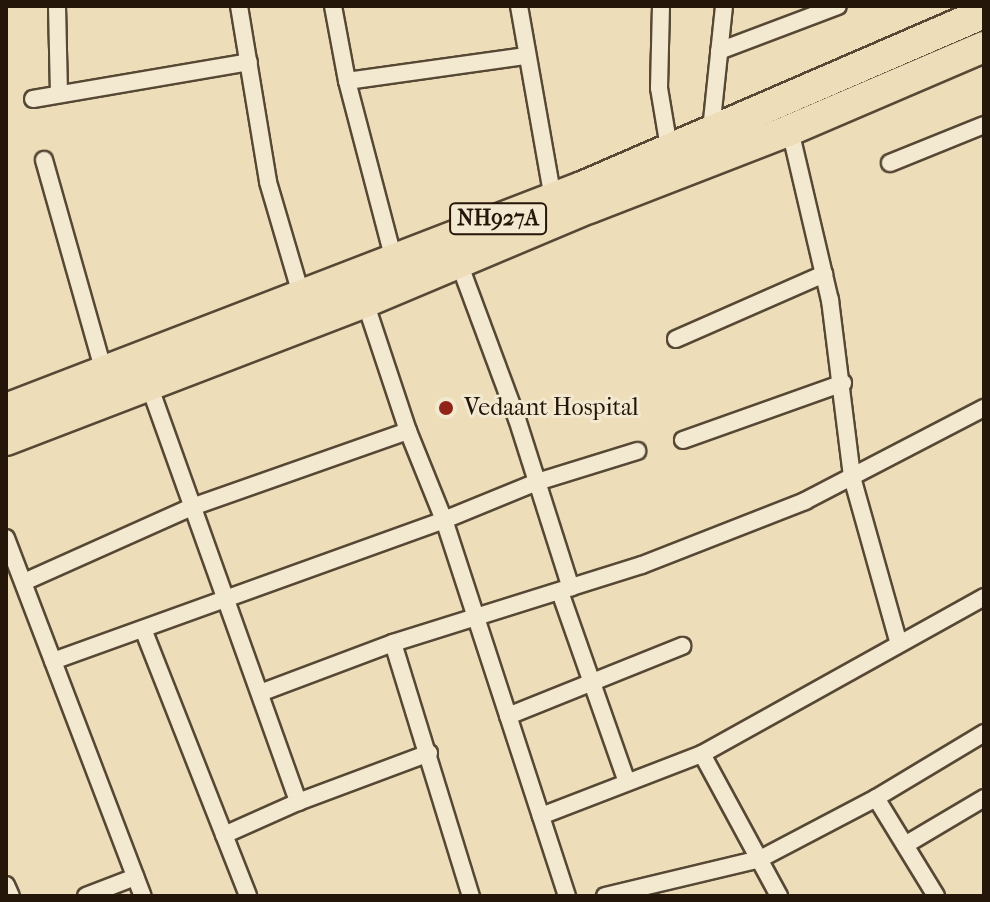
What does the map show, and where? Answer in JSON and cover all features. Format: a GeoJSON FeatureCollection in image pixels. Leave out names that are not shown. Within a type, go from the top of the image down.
{"type":"FeatureCollection","features":[{"type":"Feature","properties":{"kind":"highway","name":"NH927A"},"geometry":{"type":"LineString","coordinates":[[6,409],[553,198],[984,13]]}},
{"type":"Feature","properties":{"kind":"highway","name":"NH927A"},"geometry":{"type":"LineString","coordinates":[[6,440],[365,302],[790,130],[984,47]]}},
{"type":"Feature","properties":{"kind":"street"},"geometry":{"type":"LineString","coordinates":[[57,6],[59,94]]}},
{"type":"Feature","properties":{"kind":"street"},"geometry":{"type":"LineString","coordinates":[[239,6],[268,182],[301,294]]}},
{"type":"Feature","properties":{"kind":"street"},"geometry":{"type":"LineString","coordinates":[[333,6],[347,81],[394,260]]}},
{"type":"Feature","properties":{"kind":"street"},"geometry":{"type":"LineString","coordinates":[[519,6],[553,198]]}},
{"type":"Feature","properties":{"kind":"street"},"geometry":{"type":"LineString","coordinates":[[661,6],[659,88],[669,148]]}},
{"type":"Feature","properties":{"kind":"street"},"geometry":{"type":"LineString","coordinates":[[711,130],[724,6]]}},
{"type":"Feature","properties":{"kind":"street"},"geometry":{"type":"LineString","coordinates":[[719,51],[838,6]]}},
{"type":"Feature","properties":{"kind":"street"},"geometry":{"type":"LineString","coordinates":[[347,81],[526,56]]}},
{"type":"Feature","properties":{"kind":"street"},"geometry":{"type":"LineString","coordinates":[[33,99],[249,62]]}},
{"type":"Feature","properties":{"kind":"street"},"geometry":{"type":"LineString","coordinates":[[890,163],[984,125]]}},
{"type":"Feature","properties":{"kind":"street"},"geometry":{"type":"LineString","coordinates":[[790,130],[824,274],[843,383],[852,477],[899,644]]}},
{"type":"Feature","properties":{"kind":"street"},"geometry":{"type":"LineString","coordinates":[[44,160],[104,372]]}},
{"type":"Feature","properties":{"kind":"street"},"geometry":{"type":"LineString","coordinates":[[459,263],[537,482],[592,682],[627,782]]}},
{"type":"Feature","properties":{"kind":"street"},"geometry":{"type":"LineString","coordinates":[[676,339],[824,274]]}},
{"type":"Feature","properties":{"kind":"street"},"geometry":{"type":"LineString","coordinates":[[365,302],[408,431],[444,520],[567,896]]}},
{"type":"Feature","properties":{"kind":"street"},"geometry":{"type":"LineString","coordinates":[[683,440],[843,383]]}},
{"type":"Feature","properties":{"kind":"street"},"geometry":{"type":"LineString","coordinates":[[149,385],[298,802]]}},
{"type":"Feature","properties":{"kind":"street"},"geometry":{"type":"LineString","coordinates":[[260,693],[393,643],[565,590],[805,501],[984,408]]}},
{"type":"Feature","properties":{"kind":"street"},"geometry":{"type":"LineString","coordinates":[[24,582],[192,507],[408,431]]}},
{"type":"Feature","properties":{"kind":"street"},"geometry":{"type":"LineString","coordinates":[[53,661],[444,520],[537,482],[637,451]]}},
{"type":"Feature","properties":{"kind":"street"},"geometry":{"type":"LineString","coordinates":[[6,538],[143,896]]}},
{"type":"Feature","properties":{"kind":"street"},"geometry":{"type":"LineString","coordinates":[[541,816],[702,754],[984,597]]}},
{"type":"Feature","properties":{"kind":"street"},"geometry":{"type":"LineString","coordinates":[[143,629],[248,896]]}},
{"type":"Feature","properties":{"kind":"street"},"geometry":{"type":"LineString","coordinates":[[393,643],[429,753],[465,894]]}},
{"type":"Feature","properties":{"kind":"street"},"geometry":{"type":"LineString","coordinates":[[508,716],[682,646]]}},
{"type":"Feature","properties":{"kind":"street"},"geometry":{"type":"LineString","coordinates":[[605,896],[760,859],[876,798],[984,733]]}},
{"type":"Feature","properties":{"kind":"street"},"geometry":{"type":"LineString","coordinates":[[224,835],[298,802],[429,753]]}},
{"type":"Feature","properties":{"kind":"street"},"geometry":{"type":"LineString","coordinates":[[702,754],[779,896]]}},
{"type":"Feature","properties":{"kind":"street"},"geometry":{"type":"LineString","coordinates":[[876,798],[936,896]]}},
{"type":"Feature","properties":{"kind":"street"},"geometry":{"type":"LineString","coordinates":[[905,845],[984,798]]}},
{"type":"Feature","properties":{"kind":"street"},"geometry":{"type":"LineString","coordinates":[[86,896],[135,877]]}},
{"type":"Feature","properties":{"kind":"street"},"geometry":{"type":"LineString","coordinates":[[6,885],[11,896]]}},
{"type":"Feature","properties":{"kind":"place","name":"Vedaant Hospital"},"geometry":{"type":"Point","coordinates":[446,408]}}]}
